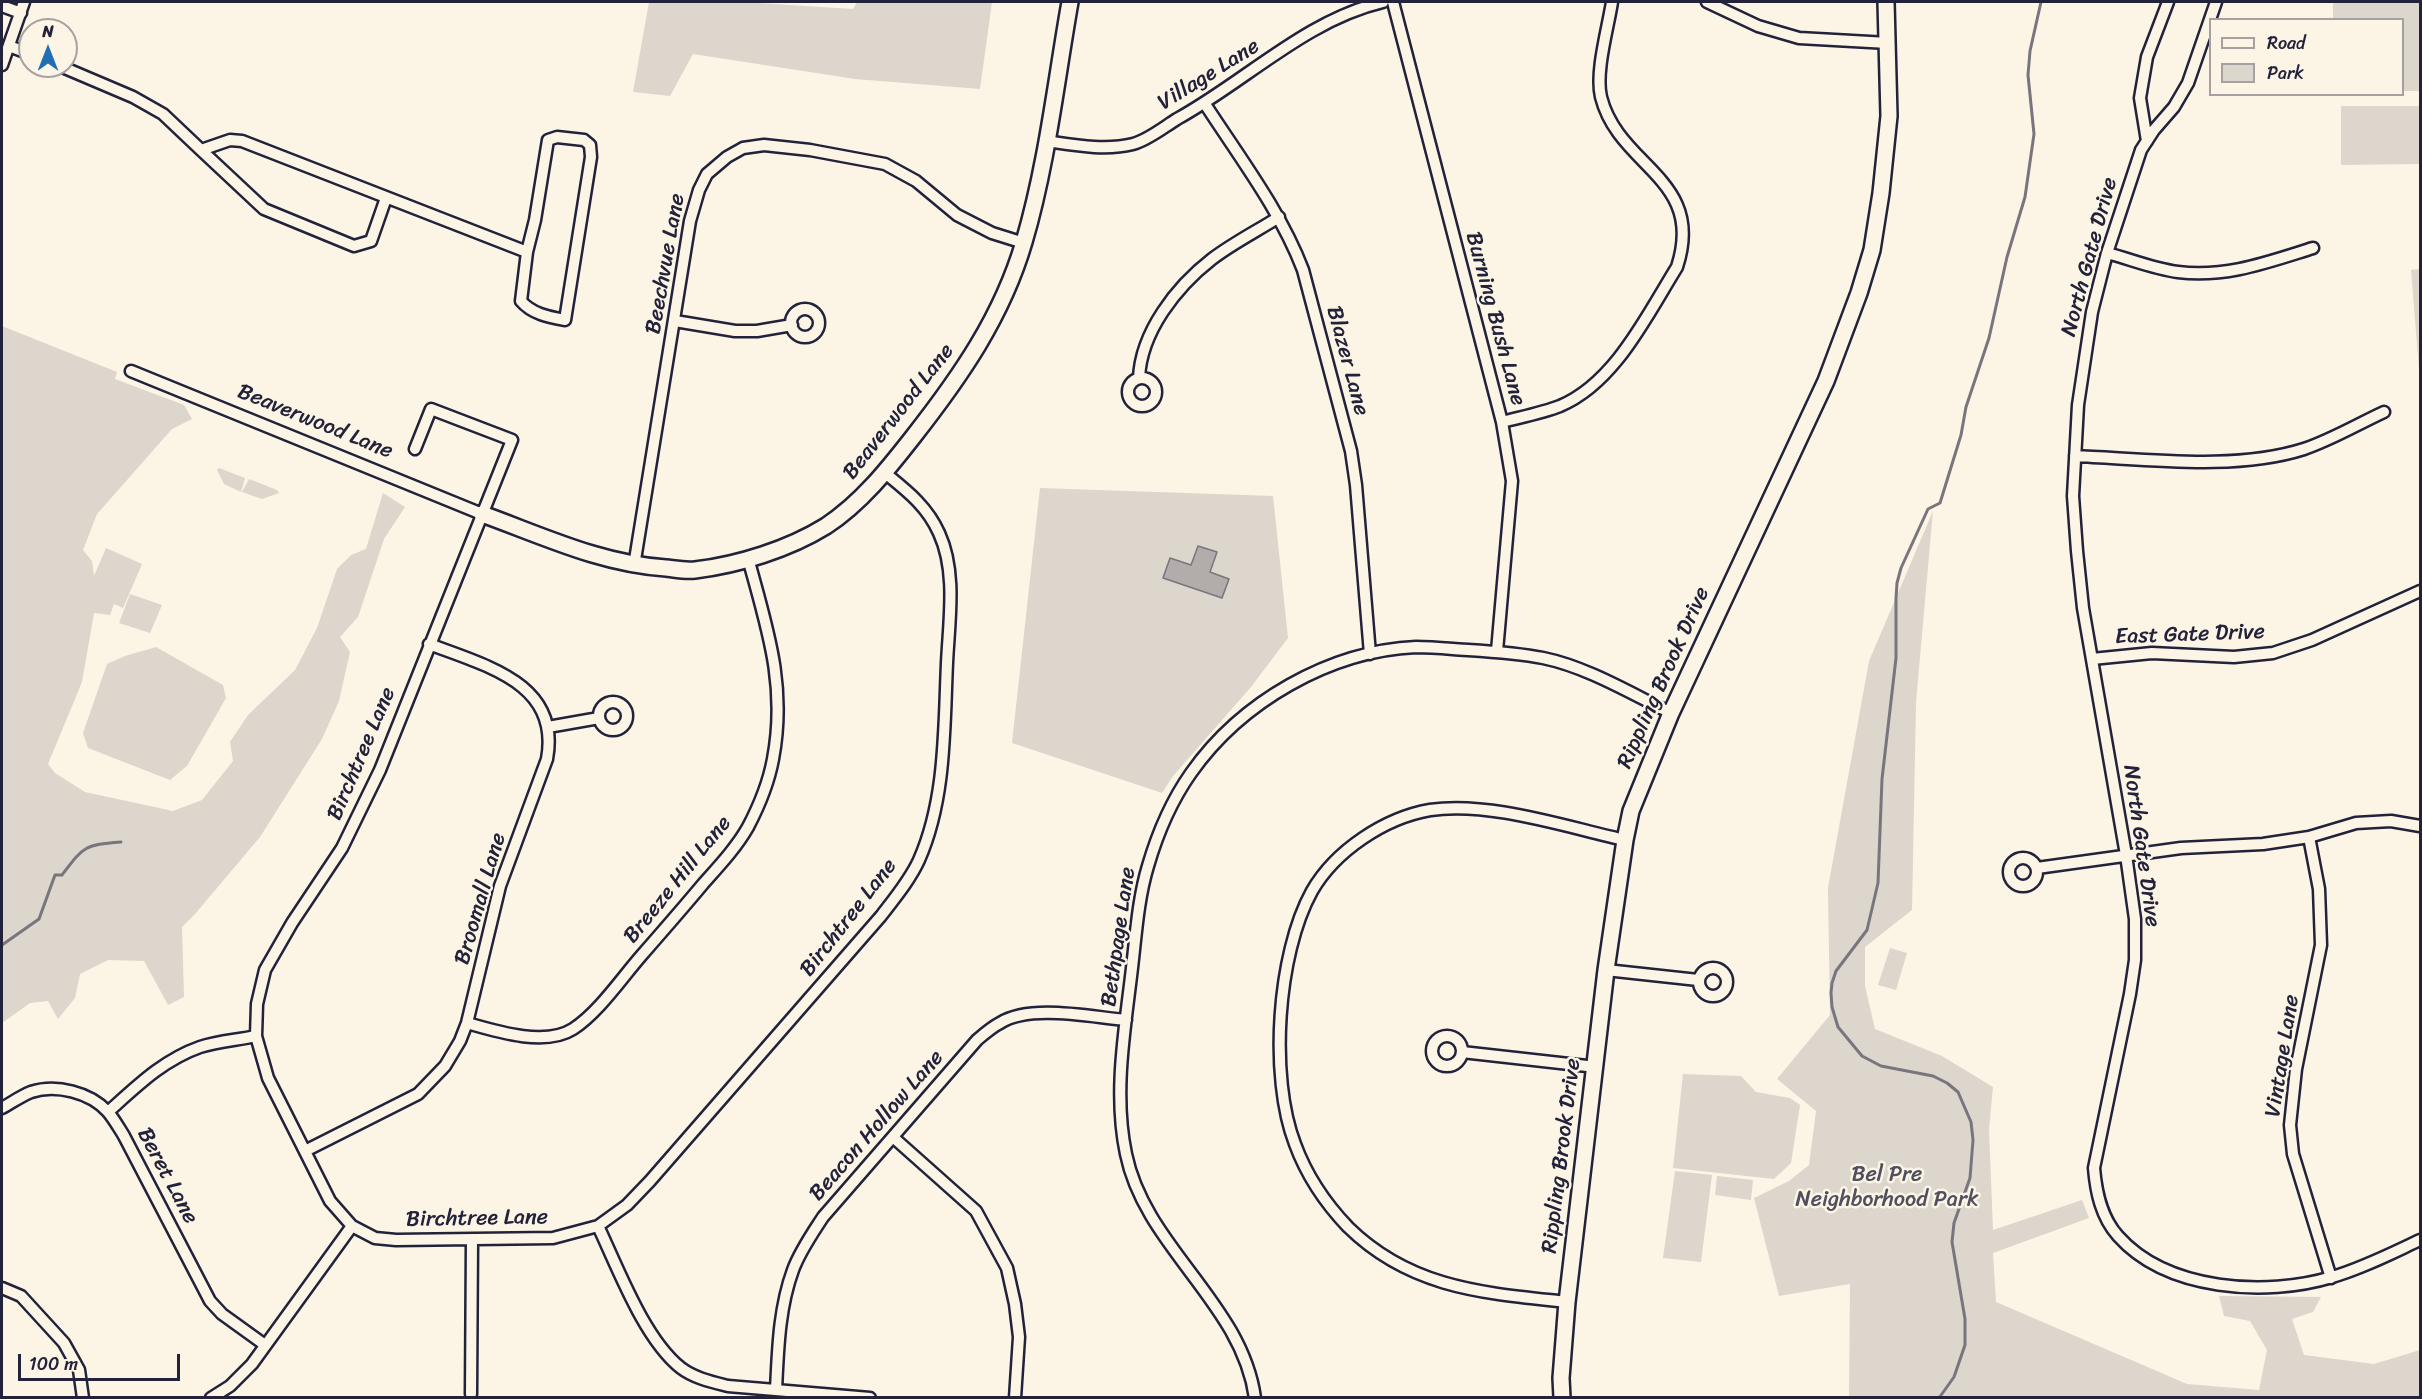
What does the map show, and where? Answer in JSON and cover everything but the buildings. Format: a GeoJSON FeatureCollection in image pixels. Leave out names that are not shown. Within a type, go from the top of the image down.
{"type":"FeatureCollection","features":[{"type":"Feature","properties":{"kind":"street"},"geometry":{"type":"LineString","coordinates":[[2,65],[24,2]]}},
{"type":"Feature","properties":{"kind":"street","name":"Beaverwood Lane"},"geometry":{"type":"LineString","coordinates":[[131,371],[483,514],[591,555],[634,566],[693,570],[786,547],[826,525],[852,505],[885,473],[955,383],[994,320],[1024,243],[1046,141],[1070,2]]}},
{"type":"Feature","properties":{"kind":"street","name":"Village Lane"},"geometry":{"type":"LineString","coordinates":[[1046,141],[1088,147],[1134,144],[1204,104],[1326,21],[1357,8],[1383,2]]}},
{"type":"Feature","properties":{"kind":"street","name":"Burning Bush Lane"},"geometry":{"type":"LineString","coordinates":[[1393,2],[1502,422],[1512,481],[1497,651]]}},
{"type":"Feature","properties":{"kind":"street"},"geometry":{"type":"LineString","coordinates":[[1502,422],[1560,406],[1591,388],[1618,359],[1677,267],[1683,251],[1685,233],[1682,216],[1669,189],[1621,137],[1611,121],[1601,96],[1601,72],[1612,2]]}},
{"type":"Feature","properties":{"kind":"street"},"geometry":{"type":"LineString","coordinates":[[1707,2],[1758,26],[1798,38],[1888,43]]}},
{"type":"Feature","properties":{"kind":"street","name":"Rippling Brook Drive"},"geometry":{"type":"LineString","coordinates":[[1563,1398],[1561,1378],[1566,1302],[1624,840],[1631,811],[1671,712],[1826,381],[1859,293],[1872,250],[1889,116],[1887,2]]}},
{"type":"Feature","properties":{"kind":"street"},"geometry":{"type":"LineString","coordinates":[[2147,141],[2140,98],[2147,57],[2168,2]]}},
{"type":"Feature","properties":{"kind":"street","name":"North Gate Drive"},"geometry":{"type":"LineString","coordinates":[[2210,18],[2216,2]]}},
{"type":"Feature","properties":{"kind":"street"},"geometry":{"type":"LineString","coordinates":[[2,6],[21,13]]}},
{"type":"Feature","properties":{"kind":"street","name":"North Gate Drive"},"geometry":{"type":"LineString","coordinates":[[2209,22],[2188,83],[2174,107],[2141,150],[2107,253],[2085,345],[2074,456],[2073,496],[2077,551],[2092,659],[2135,919],[2135,960],[2094,1168],[2096,1191],[2102,1210],[2116,1234],[2130,1248],[2152,1262],[2184,1276],[2236,1288],[2276,1288],[2331,1278],[2421,1240]]}},
{"type":"Feature","properties":{"kind":"street"},"geometry":{"type":"LineString","coordinates":[[9,46],[18,49]]}},
{"type":"Feature","properties":{"kind":"street"},"geometry":{"type":"LineString","coordinates":[[78,74],[163,114],[249,198],[264,208],[354,246],[371,241],[386,198]]}},
{"type":"Feature","properties":{"kind":"street","name":"Blazer Lane"},"geometry":{"type":"LineString","coordinates":[[1204,104],[1279,217],[1293,243],[1303,270],[1351,451],[1356,484],[1370,654]]}},
{"type":"Feature","properties":{"kind":"street"},"geometry":{"type":"LineString","coordinates":[[557,137],[584,140],[591,145],[591,157],[565,320],[527,308],[521,301],[527,252],[535,220],[548,140],[557,137]]}},
{"type":"Feature","properties":{"kind":"street"},"geometry":{"type":"LineString","coordinates":[[201,150],[230,140],[242,141],[527,252]]}},
{"type":"Feature","properties":{"kind":"street","name":"Beechvue Lane"},"geometry":{"type":"LineString","coordinates":[[634,566],[690,221],[699,190],[707,174],[727,157],[743,148],[764,145],[810,150],[885,164],[916,181],[957,215],[992,233],[1024,243]]}},
{"type":"Feature","properties":{"kind":"street"},"geometry":{"type":"LineString","coordinates":[[1139,378],[1140,364],[1151,333],[1183,285],[1212,259],[1279,217]]}},
{"type":"Feature","properties":{"kind":"street"},"geometry":{"type":"LineString","coordinates":[[2107,253],[2178,272],[2217,273],[2245,269],[2313,248]]}},
{"type":"Feature","properties":{"kind":"street"},"geometry":{"type":"LineString","coordinates":[[675,321],[735,331],[757,331],[792,325]]}},
{"type":"Feature","properties":{"kind":"street","name":"Beaverwood Lane"},"geometry":{"type":"LineString","coordinates":[[414,449],[431,408],[512,440],[483,514]]}},
{"type":"Feature","properties":{"kind":"street"},"geometry":{"type":"LineString","coordinates":[[2074,456],[2208,461],[2258,458],[2304,449],[2384,412]]}},
{"type":"Feature","properties":{"kind":"street","name":"Birchtree Lane"},"geometry":{"type":"LineString","coordinates":[[483,514],[380,770],[342,848],[292,923],[265,970],[257,1004],[256,1036],[268,1078],[304,1151],[330,1201],[352,1226],[375,1238],[472,1240],[553,1238],[598,1226],[627,1205],[658,1172],[881,916],[919,860],[934,812],[943,756],[950,599],[949,562],[931,515],[918,500],[885,473]]}},
{"type":"Feature","properties":{"kind":"street","name":"Breeze Hill Lane"},"geometry":{"type":"LineString","coordinates":[[467,1023],[503,1034],[545,1037],[572,1030],[597,1008],[728,856],[748,826],[765,787],[773,761],[777,733],[778,684],[776,664],[748,558]]}},
{"type":"Feature","properties":{"kind":"street","name":"East Gate Drive"},"geometry":{"type":"LineString","coordinates":[[2092,659],[2152,652],[2234,657],[2273,652],[2312,640],[2421,591]]}},
{"type":"Feature","properties":{"kind":"street","name":"Broomall Lane"},"geometry":{"type":"LineString","coordinates":[[304,1151],[418,1094],[445,1066],[460,1041],[467,1023],[500,886],[547,759],[550,741],[548,727],[538,702],[518,682],[492,668],[429,644]]}},
{"type":"Feature","properties":{"kind":"street","name":"Bethpage Lane"},"geometry":{"type":"LineString","coordinates":[[1255,1398],[1243,1354],[1224,1319],[1179,1260],[1136,1187],[1126,1156],[1119,1102],[1140,900],[1148,866],[1168,814],[1191,773],[1227,731],[1272,695],[1321,670],[1370,654],[1416,647],[1497,651],[1545,658],[1578,669],[1671,712]]}},
{"type":"Feature","properties":{"kind":"street"},"geometry":{"type":"LineString","coordinates":[[548,727],[599,718]]}},
{"type":"Feature","properties":{"kind":"street"},"geometry":{"type":"LineString","coordinates":[[1566,1302],[1481,1293],[1450,1286],[1416,1273],[1384,1254],[1350,1228],[1328,1204],[1295,1145],[1287,1119],[1279,1072],[1287,973],[1298,922],[1317,884],[1332,864],[1358,842],[1402,817],[1429,810],[1459,808],[1505,813],[1624,840]]}},
{"type":"Feature","properties":{"kind":"street"},"geometry":{"type":"LineString","coordinates":[[2037,868],[2181,848],[2262,844],[2309,837],[2356,824],[2391,821],[2421,826]]}},
{"type":"Feature","properties":{"kind":"street","name":"Vintage Lane"},"geometry":{"type":"LineString","coordinates":[[2309,837],[2319,889],[2320,945],[2296,1069],[2290,1125],[2293,1154],[2331,1278]]}},
{"type":"Feature","properties":{"kind":"street"},"geometry":{"type":"LineString","coordinates":[[1606,970],[1698,980]]}},
{"type":"Feature","properties":{"kind":"street","name":"Beacon Hollow Lane"},"geometry":{"type":"LineString","coordinates":[[776,1390],[779,1329],[793,1269],[804,1247],[823,1217],[977,1040],[1000,1022],[1020,1015],[1040,1013],[1126,1020]]}},
{"type":"Feature","properties":{"kind":"street"},"geometry":{"type":"LineString","coordinates":[[108,1112],[151,1073],[178,1056],[202,1046],[256,1036]]}},
{"type":"Feature","properties":{"kind":"street"},"geometry":{"type":"LineString","coordinates":[[1462,1052],[1596,1067]]}},
{"type":"Feature","properties":{"kind":"street","name":"Beret Lane"},"geometry":{"type":"LineString","coordinates":[[2,1108],[28,1093],[46,1089],[74,1092],[90,1098],[108,1112],[124,1136],[210,1301],[222,1314],[265,1345]]}},
{"type":"Feature","properties":{"kind":"street"},"geometry":{"type":"LineString","coordinates":[[894,1138],[976,1211],[1007,1268],[1016,1304],[1019,1337],[1015,1398]]}},
{"type":"Feature","properties":{"kind":"street"},"geometry":{"type":"LineString","coordinates":[[211,1398],[230,1386],[252,1364],[352,1226]]}},
{"type":"Feature","properties":{"kind":"street"},"geometry":{"type":"LineString","coordinates":[[598,1226],[647,1326],[663,1349],[682,1369],[705,1380],[728,1386],[870,1398]]}},
{"type":"Feature","properties":{"kind":"street"},"geometry":{"type":"LineString","coordinates":[[471,1394],[472,1240]]}},
{"type":"Feature","properties":{"kind":"street"},"geometry":{"type":"LineString","coordinates":[[2,1288],[21,1296],[64,1343],[80,1370],[83,1398]]}},
{"type":"Feature","properties":{"kind":"green space"},"geometry":{"type":"Polygon","coordinates":[[[649,2],[743,2],[853,9],[857,2],[992,2],[980,89],[855,79],[693,54],[670,96],[633,92],[649,2]]]}},
{"type":"Feature","properties":{"kind":"green space"},"geometry":{"type":"Polygon","coordinates":[[[2333,2],[2420,2],[2420,91],[2404,91],[2404,18],[2333,18],[2333,2]]]}},
{"type":"Feature","properties":{"kind":"green space"},"geometry":{"type":"Polygon","coordinates":[[[2341,106],[2420,106],[2420,164],[2341,165],[2341,106]]]}},
{"type":"Feature","properties":{"kind":"green space"},"geometry":{"type":"Polygon","coordinates":[[[2420,269],[2420,382],[2411,270],[2420,269]]]}},
{"type":"Feature","properties":{"kind":"green space"},"geometry":{"type":"Polygon","coordinates":[[[2,326],[117,372],[115,379],[184,405],[192,419],[172,429],[97,514],[83,550],[92,561],[94,576],[106,548],[142,564],[123,608],[114,604],[110,615],[94,613],[82,682],[48,764],[55,773],[85,792],[173,811],[202,800],[233,761],[230,742],[248,715],[295,670],[317,628],[337,569],[351,555],[366,549],[383,493],[405,507],[384,539],[358,617],[340,637],[350,652],[339,701],[322,739],[260,837],[182,927],[184,997],[168,1005],[144,961],[108,960],[80,974],[75,998],[58,1019],[48,1001],[30,1003],[2,1023],[2,326]]]}},
{"type":"Feature","properties":{"kind":"green space"},"geometry":{"type":"Polygon","coordinates":[[[219,468],[245,478],[241,492],[224,484],[217,470],[219,468]]]}},
{"type":"Feature","properties":{"kind":"green space"},"geometry":{"type":"Polygon","coordinates":[[[249,479],[277,490],[279,493],[262,499],[242,492],[249,479]]]}},
{"type":"Feature","properties":{"kind":"green space"},"geometry":{"type":"Polygon","coordinates":[[[1040,488],[1273,496],[1288,638],[1251,687],[1173,776],[1162,793],[1012,743],[1040,488]]]}},
{"type":"Feature","properties":{"kind":"green space","name":"Bel Pre Neighborhood Park"},"geometry":{"type":"Polygon","coordinates":[[[1933,511],[1916,702],[1912,910],[1865,947],[1865,986],[1875,1029],[1942,1056],[1993,1087],[1989,1129],[1993,1230],[2082,1200],[2089,1218],[1993,1253],[1996,1302],[2187,1384],[2259,1390],[2267,1350],[2250,1321],[2224,1316],[2219,1296],[2321,1297],[2313,1312],[2292,1319],[2304,1355],[2374,1364],[2420,1350],[2420,1397],[1849,1397],[1850,1284],[1779,1296],[1754,1198],[1789,1181],[1809,1165],[1816,1111],[1777,1079],[1830,1015],[1828,888],[1869,661],[1933,511]]]}},
{"type":"Feature","properties":{"kind":"green space"},"geometry":{"type":"Polygon","coordinates":[[[130,594],[162,605],[150,633],[119,623],[130,594]]]}},
{"type":"Feature","properties":{"kind":"green space"},"geometry":{"type":"Polygon","coordinates":[[[156,647],[223,685],[226,698],[187,766],[170,780],[88,748],[83,733],[107,664],[156,647]]]}},
{"type":"Feature","properties":{"kind":"green space"},"geometry":{"type":"Polygon","coordinates":[[[1890,948],[1907,953],[1896,990],[1878,985],[1890,948]]]}},
{"type":"Feature","properties":{"kind":"green space"},"geometry":{"type":"Polygon","coordinates":[[[1683,1074],[1741,1076],[1756,1092],[1790,1098],[1800,1105],[1791,1163],[1774,1179],[1673,1168],[1683,1074]]]}},
{"type":"Feature","properties":{"kind":"green space"},"geometry":{"type":"Polygon","coordinates":[[[1675,1171],[1712,1175],[1701,1262],[1663,1258],[1675,1171]]]}},
{"type":"Feature","properties":{"kind":"green space"},"geometry":{"type":"Polygon","coordinates":[[[1717,1176],[1753,1180],[1751,1200],[1715,1195],[1717,1176]]]}},
{"type":"Feature","properties":{"kind":"shaded area"},"geometry":{"type":"Polygon","coordinates":[[[1198,546],[1217,552],[1210,572],[1229,579],[1222,598],[1163,578],[1170,558],[1191,565],[1198,546]]]}},
{"type":"Feature","properties":{"kind":"waterway"},"geometry":{"type":"LineString","coordinates":[[1939,1398],[1954,1377],[1965,1345],[1965,1319],[1952,1242],[1954,1223],[1970,1178],[1973,1140],[1971,1122],[1958,1092],[1947,1083],[1933,1076],[1881,1066],[1862,1056],[1838,1027],[1832,1007],[1831,993],[1836,971],[1867,930],[1878,883],[1882,779],[1896,658],[1897,583],[1901,568],[1928,509],[1940,503],[1961,435],[1966,407],[1989,338],[2007,257],[2025,197],[2034,134],[2028,75],[2030,51],[2041,2]]}},
{"type":"Feature","properties":{"kind":"waterway"},"geometry":{"type":"LineString","coordinates":[[2,945],[39,919],[55,875],[62,875],[75,858],[86,849],[99,844],[121,842]]}}]}
